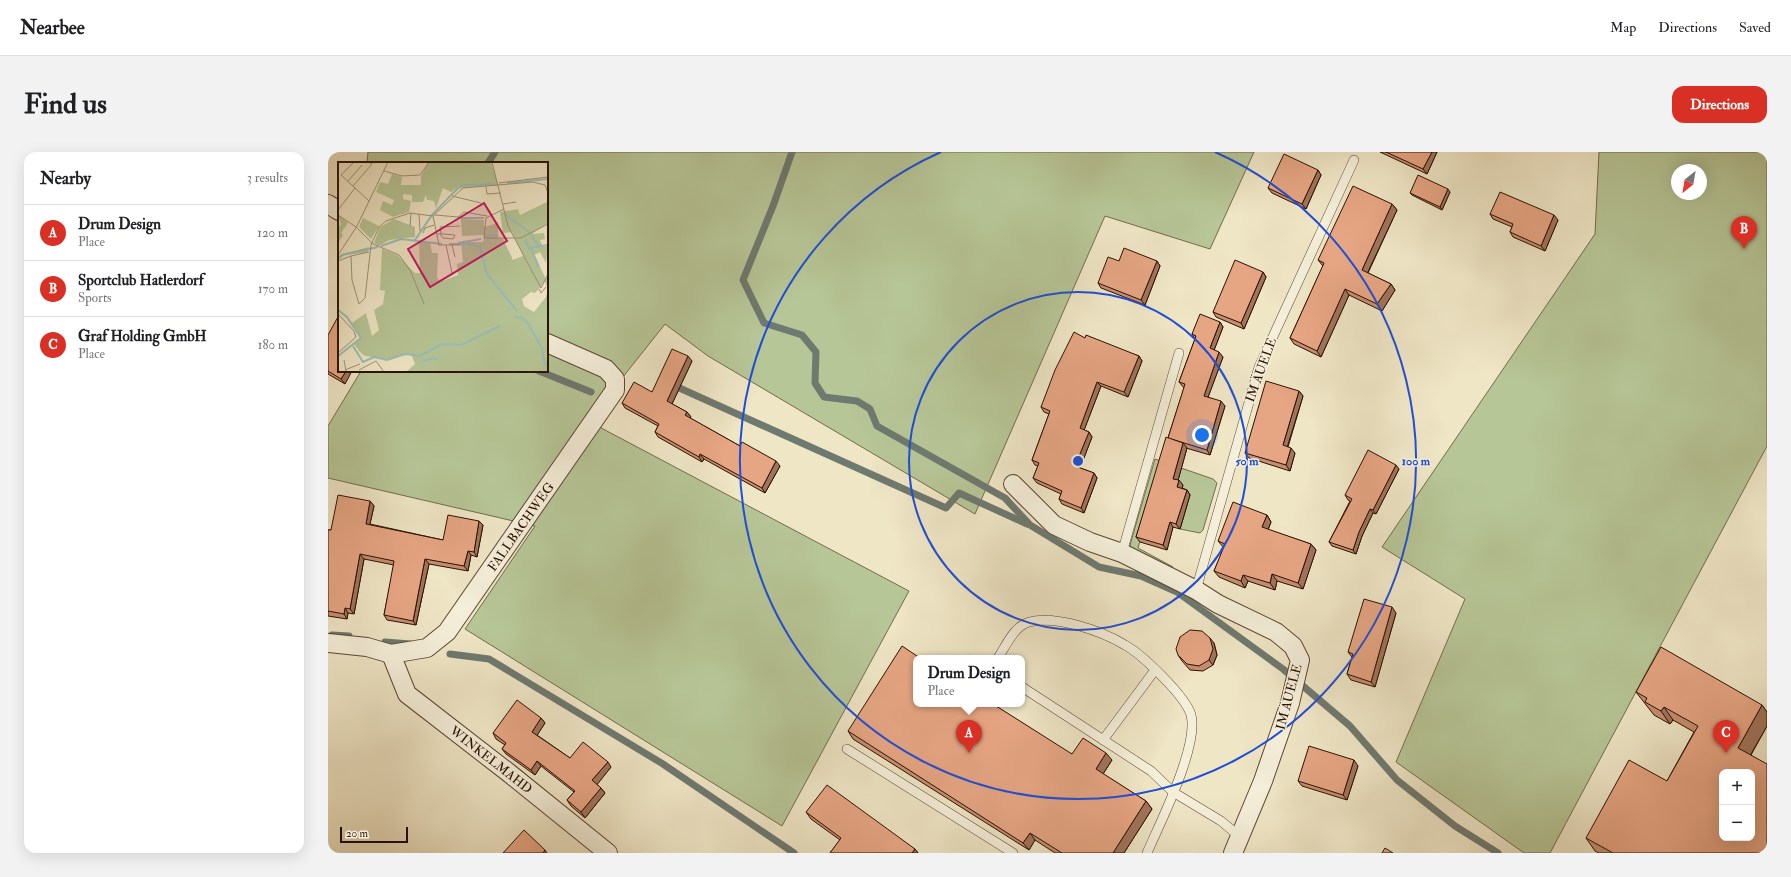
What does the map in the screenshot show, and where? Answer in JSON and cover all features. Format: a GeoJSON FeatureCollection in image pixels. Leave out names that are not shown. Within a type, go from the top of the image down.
{"type":"FeatureCollection","features":[{"type":"Feature","properties":{"kind":"street"},"geometry":{"type":"LineString","coordinates":[[328,204],[338,210]]}},
{"type":"Feature","properties":{"kind":"street","name":"FALLBACHWEG"},"geometry":{"type":"LineString","coordinates":[[328,643],[367,647],[391,654],[427,648],[447,632],[615,390],[615,379],[606,369],[548,343]]}},
{"type":"Feature","properties":{"kind":"street","name":"IM ÄUELE"},"geometry":{"type":"LineString","coordinates":[[1012,484],[1054,525],[1090,542],[1122,553],[1196,590],[1218,604],[1276,632],[1293,646],[1300,660],[1290,704],[1263,781],[1233,853]]}},
{"type":"Feature","properties":{"kind":"street","name":"WINKELMAHD"},"geometry":{"type":"LineString","coordinates":[[391,654],[407,694],[509,772],[608,853]]}},
{"type":"Feature","properties":{"kind":"lane","name":"IM ÄUELE"},"geometry":{"type":"LineString","coordinates":[[1196,590],[1259,367],[1354,160]]}},
{"type":"Feature","properties":{"kind":"lane"},"geometry":{"type":"LineString","coordinates":[[1122,553],[1179,353]]}},
{"type":"Feature","properties":{"kind":"lane"},"geometry":{"type":"LineString","coordinates":[[1000,655],[1014,633],[1028,622],[1052,620],[1092,630],[1126,645],[1156,670],[1178,693],[1191,715],[1191,737],[1185,763],[1147,853]]}},
{"type":"Feature","properties":{"kind":"lane"},"geometry":{"type":"LineString","coordinates":[[1104,740],[1156,670]]}},
{"type":"Feature","properties":{"kind":"lane"},"geometry":{"type":"LineString","coordinates":[[1025,689],[1151,771],[1173,792],[1221,821],[1239,836]]}},
{"type":"Feature","properties":{"kind":"lane"},"geometry":{"type":"LineString","coordinates":[[847,749],[1013,853]]}},
{"type":"Feature","properties":{"kind":"green space"},"geometry":{"type":"Polygon","coordinates":[[[368,152],[1254,152],[1210,249],[1105,216],[975,514],[708,356],[665,324],[588,421],[909,591],[782,826],[465,629],[535,526],[328,478],[328,426],[360,372],[548,372],[548,162],[367,162],[368,152]]]}},
{"type":"Feature","properties":{"kind":"green space"},"geometry":{"type":"Polygon","coordinates":[[[1599,152],[1767,152],[1767,446],[1550,853],[1524,853],[1396,762],[1465,599],[1382,547],[1595,234],[1599,152]]]}},
{"type":"Feature","properties":{"kind":"green space"},"geometry":{"type":"Polygon","coordinates":[[[1155,459],[1213,479],[1217,483],[1203,530],[1200,533],[1180,529],[1157,485],[1138,548],[1173,567],[1172,570],[1132,550],[1130,545],[1155,459]]]}},
{"type":"Feature","properties":{"kind":"building"},"geometry":{"type":"Polygon","coordinates":[[[1386,152],[1432,152],[1423,169],[1386,152]]]}},
{"type":"Feature","properties":{"kind":"building"},"geometry":{"type":"Polygon","coordinates":[[[1284,154],[1318,170],[1302,204],[1268,188],[1284,154]]]}},
{"type":"Feature","properties":{"kind":"building"},"geometry":{"type":"Polygon","coordinates":[[[1418,175],[1448,189],[1440,207],[1410,193],[1418,175]]]}},
{"type":"Feature","properties":{"kind":"building"},"geometry":{"type":"Polygon","coordinates":[[[1353,186],[1392,204],[1362,270],[1391,284],[1377,304],[1345,289],[1317,351],[1290,338],[1324,263],[1318,260],[1353,186]]]}},
{"type":"Feature","properties":{"kind":"building"},"geometry":{"type":"Polygon","coordinates":[[[1500,192],[1554,215],[1541,246],[1510,232],[1513,224],[1490,214],[1500,192]]]}},
{"type":"Feature","properties":{"kind":"building"},"geometry":{"type":"Polygon","coordinates":[[[1124,248],[1157,261],[1141,300],[1098,283],[1108,257],[1119,261],[1124,248]]]}},
{"type":"Feature","properties":{"kind":"building"},"geometry":{"type":"Polygon","coordinates":[[[1235,260],[1263,272],[1241,323],[1213,312],[1235,260]]]}},
{"type":"Feature","properties":{"kind":"building"},"geometry":{"type":"Polygon","coordinates":[[[1200,314],[1220,322],[1210,348],[1219,352],[1204,396],[1221,401],[1207,450],[1168,438],[1185,384],[1179,382],[1196,336],[1192,334],[1200,314]]]}},
{"type":"Feature","properties":{"kind":"building"},"geometry":{"type":"Polygon","coordinates":[[[338,317],[338,372],[345,372],[341,379],[328,371],[328,335],[338,317]]]}},
{"type":"Feature","properties":{"kind":"building"},"geometry":{"type":"Polygon","coordinates":[[[1074,332],[1085,338],[1086,335],[1139,356],[1124,392],[1097,382],[1080,428],[1089,432],[1075,466],[1094,473],[1081,508],[1059,499],[1062,491],[1033,478],[1039,463],[1032,460],[1050,411],[1041,407],[1055,370],[1074,332]]]}},
{"type":"Feature","properties":{"kind":"building"},"geometry":{"type":"Polygon","coordinates":[[[672,349],[688,356],[667,401],[687,412],[685,415],[740,446],[742,442],[776,461],[762,488],[700,454],[699,457],[655,432],[659,424],[622,403],[634,382],[652,392],[672,349]]]}},
{"type":"Feature","properties":{"kind":"building"},"geometry":{"type":"Polygon","coordinates":[[[1266,381],[1299,391],[1283,445],[1291,448],[1286,465],[1245,453],[1266,381]]]}},
{"type":"Feature","properties":{"kind":"building"},"geometry":{"type":"Polygon","coordinates":[[[1166,437],[1183,443],[1173,479],[1179,480],[1177,487],[1187,490],[1176,524],[1170,522],[1163,545],[1136,537],[1166,437]]]}},
{"type":"Feature","properties":{"kind":"building"},"geometry":{"type":"Polygon","coordinates":[[[1368,450],[1396,465],[1373,510],[1370,509],[1359,532],[1353,550],[1329,542],[1352,499],[1345,495],[1368,450]]]}},
{"type":"Feature","properties":{"kind":"building"},"geometry":{"type":"Polygon","coordinates":[[[338,495],[370,501],[366,524],[443,540],[448,515],[479,521],[474,552],[468,551],[464,566],[425,559],[413,621],[384,615],[394,561],[360,554],[350,609],[345,608],[344,614],[328,611],[328,530],[331,530],[338,495]]]}},
{"type":"Feature","properties":{"kind":"building"},"geometry":{"type":"Polygon","coordinates":[[[1233,502],[1267,515],[1262,527],[1311,544],[1298,583],[1272,574],[1270,583],[1243,575],[1241,581],[1214,571],[1225,544],[1218,541],[1233,502]]]}},
{"type":"Feature","properties":{"kind":"building"},"geometry":{"type":"Polygon","coordinates":[[[1364,599],[1392,607],[1371,682],[1347,674],[1353,654],[1348,652],[1364,599]]]}},
{"type":"Feature","properties":{"kind":"building"},"geometry":{"type":"Polygon","coordinates":[[[1190,630],[1202,631],[1210,638],[1213,649],[1209,660],[1199,666],[1187,664],[1178,655],[1176,649],[1180,637],[1190,630]]]}},
{"type":"Feature","properties":{"kind":"building"},"geometry":{"type":"Polygon","coordinates":[[[902,646],[916,655],[913,655],[913,707],[998,707],[1072,754],[1083,738],[1106,753],[1096,769],[1146,801],[1113,853],[1062,853],[1030,833],[1023,843],[848,731],[902,646]]]}},
{"type":"Feature","properties":{"kind":"building"},"geometry":{"type":"Polygon","coordinates":[[[1661,647],[1762,705],[1738,748],[1767,764],[1767,853],[1613,853],[1586,838],[1629,760],[1667,781],[1698,726],[1664,707],[1661,711],[1645,702],[1647,698],[1636,692],[1661,647]]]}},
{"type":"Feature","properties":{"kind":"building"},"geometry":{"type":"Polygon","coordinates":[[[517,700],[541,718],[532,732],[570,758],[583,742],[608,762],[592,780],[601,788],[581,812],[567,800],[575,791],[537,761],[531,770],[502,749],[506,743],[493,733],[517,700]]]}},
{"type":"Feature","properties":{"kind":"building"},"geometry":{"type":"Polygon","coordinates":[[[1309,746],[1354,760],[1343,795],[1298,781],[1309,746]]]}},
{"type":"Feature","properties":{"kind":"building"},"geometry":{"type":"Polygon","coordinates":[[[827,785],[915,849],[912,853],[830,853],[841,838],[806,812],[827,785]]]}},
{"type":"Feature","properties":{"kind":"building"},"geometry":{"type":"Polygon","coordinates":[[[524,830],[545,850],[543,853],[503,853],[524,830]]]}},
{"type":"Feature","properties":{"kind":"building"},"geometry":{"type":"Polygon","coordinates":[[[1385,848],[1393,853],[1382,853],[1385,848]]]}},
{"type":"Feature","properties":{"kind":"waterway"},"geometry":{"type":"LineString","coordinates":[[489,162],[495,152]]}},
{"type":"Feature","properties":{"kind":"waterway"},"geometry":{"type":"LineString","coordinates":[[792,152],[773,206],[743,280],[764,323],[802,335],[816,352],[815,383],[824,397],[857,401],[870,409],[877,426],[1005,498],[1030,525],[1099,567],[1141,576],[1177,592],[1283,669],[1350,726],[1397,780],[1455,826],[1498,853]]}},
{"type":"Feature","properties":{"kind":"waterway"},"geometry":{"type":"LineString","coordinates":[[541,372],[591,392]]}},
{"type":"Feature","properties":{"kind":"waterway"},"geometry":{"type":"LineString","coordinates":[[675,386],[946,508],[959,493],[1027,524]]}},
{"type":"Feature","properties":{"kind":"waterway"},"geometry":{"type":"LineString","coordinates":[[332,635],[349,636]]}},
{"type":"Feature","properties":{"kind":"waterway"},"geometry":{"type":"LineString","coordinates":[[385,642],[410,644]]}},
{"type":"Feature","properties":{"kind":"waterway"},"geometry":{"type":"LineString","coordinates":[[450,654],[489,659],[663,764],[794,853]]}},
{"type":"Feature","properties":{"kind":"place","name":"Sportclub Hatlerdorf"},"geometry":{"type":"Point","coordinates":[1744,249]}},
{"type":"Feature","properties":{"kind":"place","name":"Drum Design"},"geometry":{"type":"Point","coordinates":[969,753]}},
{"type":"Feature","properties":{"kind":"place","name":"Graf Holding GmbH"},"geometry":{"type":"Point","coordinates":[1726,753]}}]}
